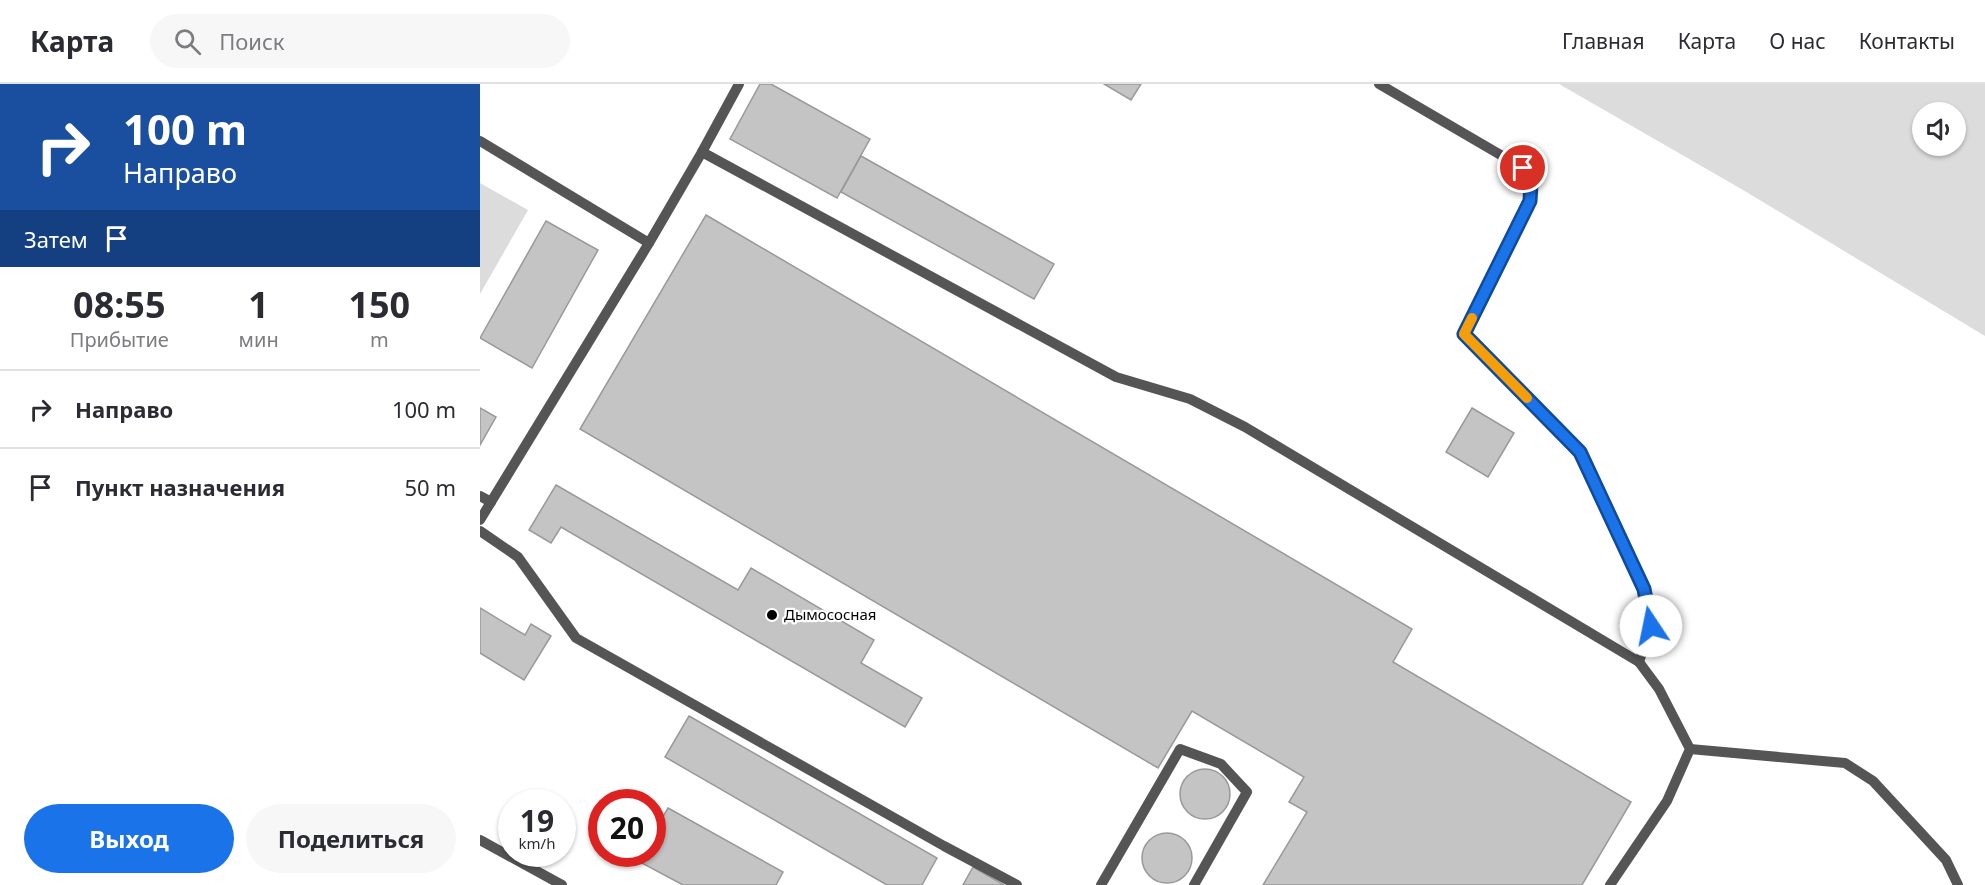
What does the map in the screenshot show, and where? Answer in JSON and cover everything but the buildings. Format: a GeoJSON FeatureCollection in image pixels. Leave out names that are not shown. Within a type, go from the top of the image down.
{"type":"FeatureCollection","features":[{"type":"Feature","properties":{"kind":"lane"},"geometry":{"type":"LineString","coordinates":[[480,520],[649,243],[739,84]]}},
{"type":"Feature","properties":{"kind":"lane"},"geometry":{"type":"LineString","coordinates":[[1379,84],[1523,168],[1531,183],[1530,201],[1464,334],[1580,452],[1644,589],[1651,626],[1639,662]]}},
{"type":"Feature","properties":{"kind":"lane"},"geometry":{"type":"LineString","coordinates":[[480,141],[649,243]]}},
{"type":"Feature","properties":{"kind":"lane"},"geometry":{"type":"LineString","coordinates":[[702,152],[1116,377],[1191,399],[1245,427],[1639,662],[1659,689],[1690,749]]}},
{"type":"Feature","properties":{"kind":"lane"},"geometry":{"type":"LineString","coordinates":[[480,496],[491,502]]}},
{"type":"Feature","properties":{"kind":"lane"},"geometry":{"type":"LineString","coordinates":[[480,531],[518,557],[576,638],[1017,885]]}},
{"type":"Feature","properties":{"kind":"lane"},"geometry":{"type":"LineString","coordinates":[[1101,885],[1180,749],[1221,764],[1247,792],[1194,885]]}},
{"type":"Feature","properties":{"kind":"lane"},"geometry":{"type":"LineString","coordinates":[[1610,885],[1667,801],[1690,749]]}},
{"type":"Feature","properties":{"kind":"lane"},"geometry":{"type":"LineString","coordinates":[[1690,749],[1845,763],[1874,781],[1946,860],[1958,885]]}},
{"type":"Feature","properties":{"kind":"lane"},"geometry":{"type":"LineString","coordinates":[[480,840],[562,885]]}},
{"type":"Feature","properties":{"kind":"shaded area"},"geometry":{"type":"Polygon","coordinates":[[[1559,84],[1985,84],[1985,336],[1743,190],[1559,84]]]}},
{"type":"Feature","properties":{"kind":"shaded area"},"geometry":{"type":"Polygon","coordinates":[[[480,183],[528,210],[480,294],[480,183]]]}},
{"type":"Feature","properties":{"kind":"slow traffic"},"geometry":{"type":"LineString","coordinates":[[1472,318],[1464,334],[1527,398]]}},
{"type":"Feature","properties":{"kind":"place","name":"Дымососная"},"geometry":{"type":"Point","coordinates":[772,615]}},
{"type":"Feature","properties":{"kind":"route"},"geometry":{"type":"LineString","coordinates":[[1523,168],[1531,183],[1530,201],[1464,334],[1580,452],[1644,589],[1651,626]]}}]}
